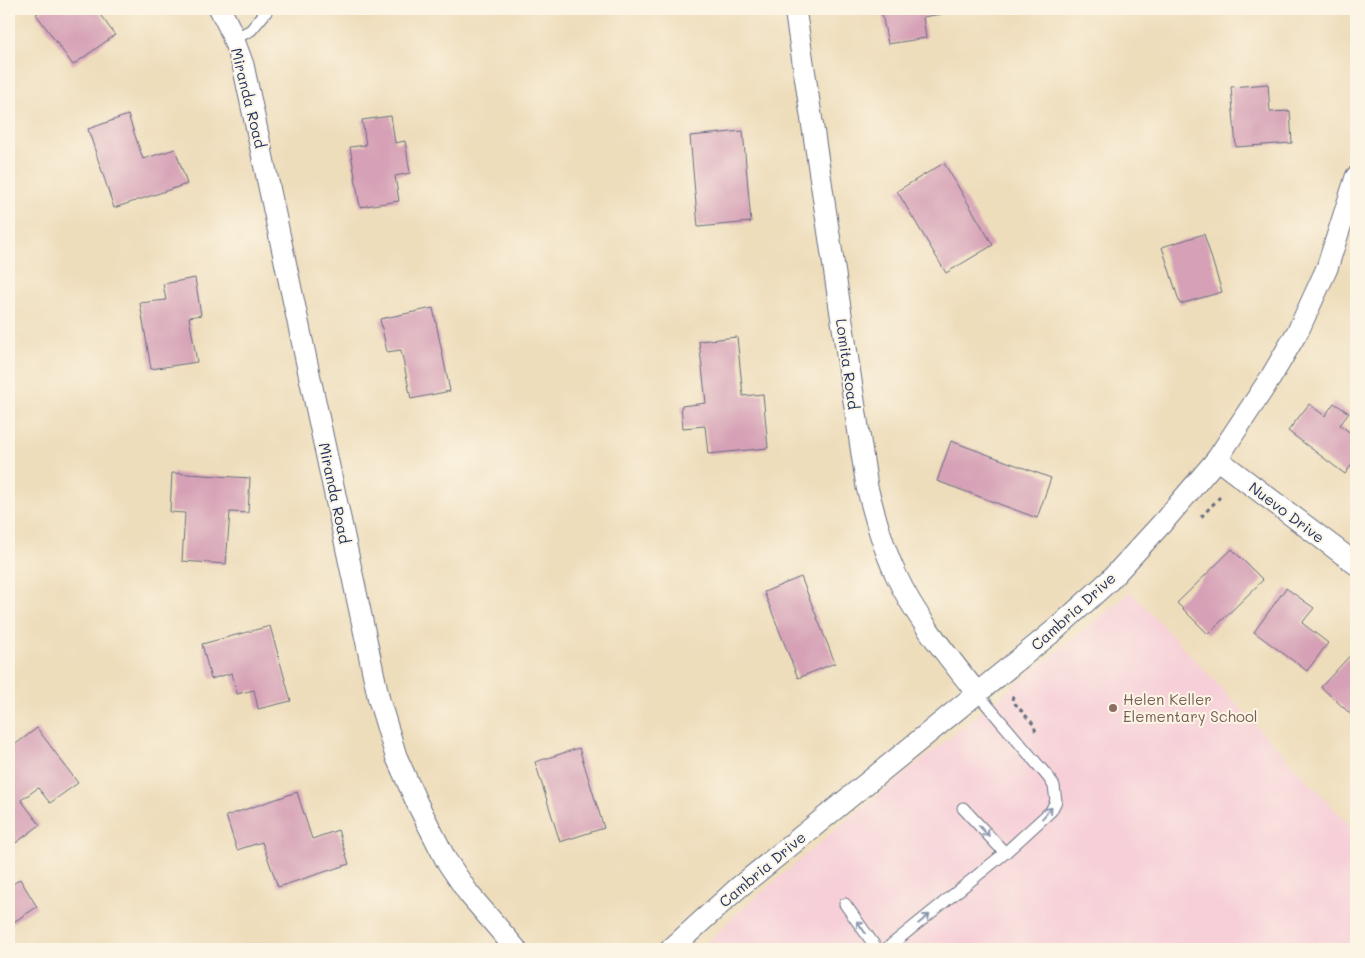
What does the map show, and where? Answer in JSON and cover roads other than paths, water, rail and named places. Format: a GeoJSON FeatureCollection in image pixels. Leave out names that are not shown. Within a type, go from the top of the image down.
{"type":"FeatureCollection","features":[{"type":"Feature","properties":{"kind":"street","name":"Miranda Road"},"geometry":{"type":"LineString","coordinates":[[220,9],[234,39],[243,66],[378,700],[396,756],[446,860],[469,894],[516,949]]}},
{"type":"Feature","properties":{"kind":"street","name":"Lomita Road"},"geometry":{"type":"LineString","coordinates":[[795,9],[866,487],[880,533],[896,575],[917,613],[976,692]]}},
{"type":"Feature","properties":{"kind":"street","name":"Cambria Drive"},"geometry":{"type":"LineString","coordinates":[[671,949],[738,888],[976,692],[1056,629],[1110,580],[1165,520],[1217,459],[1272,377],[1299,329],[1327,268],[1356,181]]}},
{"type":"Feature","properties":{"kind":"street","name":"Nuevo Drive"},"geometry":{"type":"LineString","coordinates":[[1217,459],[1356,564]]}},
{"type":"Feature","properties":{"kind":"lane"},"geometry":{"type":"LineString","coordinates":[[234,39],[250,30],[267,9]]}},
{"type":"Feature","properties":{"kind":"lane"},"geometry":{"type":"LineString","coordinates":[[886,949],[1005,853],[1051,811],[1056,801],[1054,786],[976,692]]}},
{"type":"Feature","properties":{"kind":"lane"},"geometry":{"type":"LineString","coordinates":[[963,808],[1005,853]]}},
{"type":"Feature","properties":{"kind":"lane"},"geometry":{"type":"LineString","coordinates":[[845,904],[878,949]]}},
{"type":"Feature","properties":{"kind":"place","name":"Helen Keller Elementary School"},"geometry":{"type":"Point","coordinates":[1113,708]}}]}
